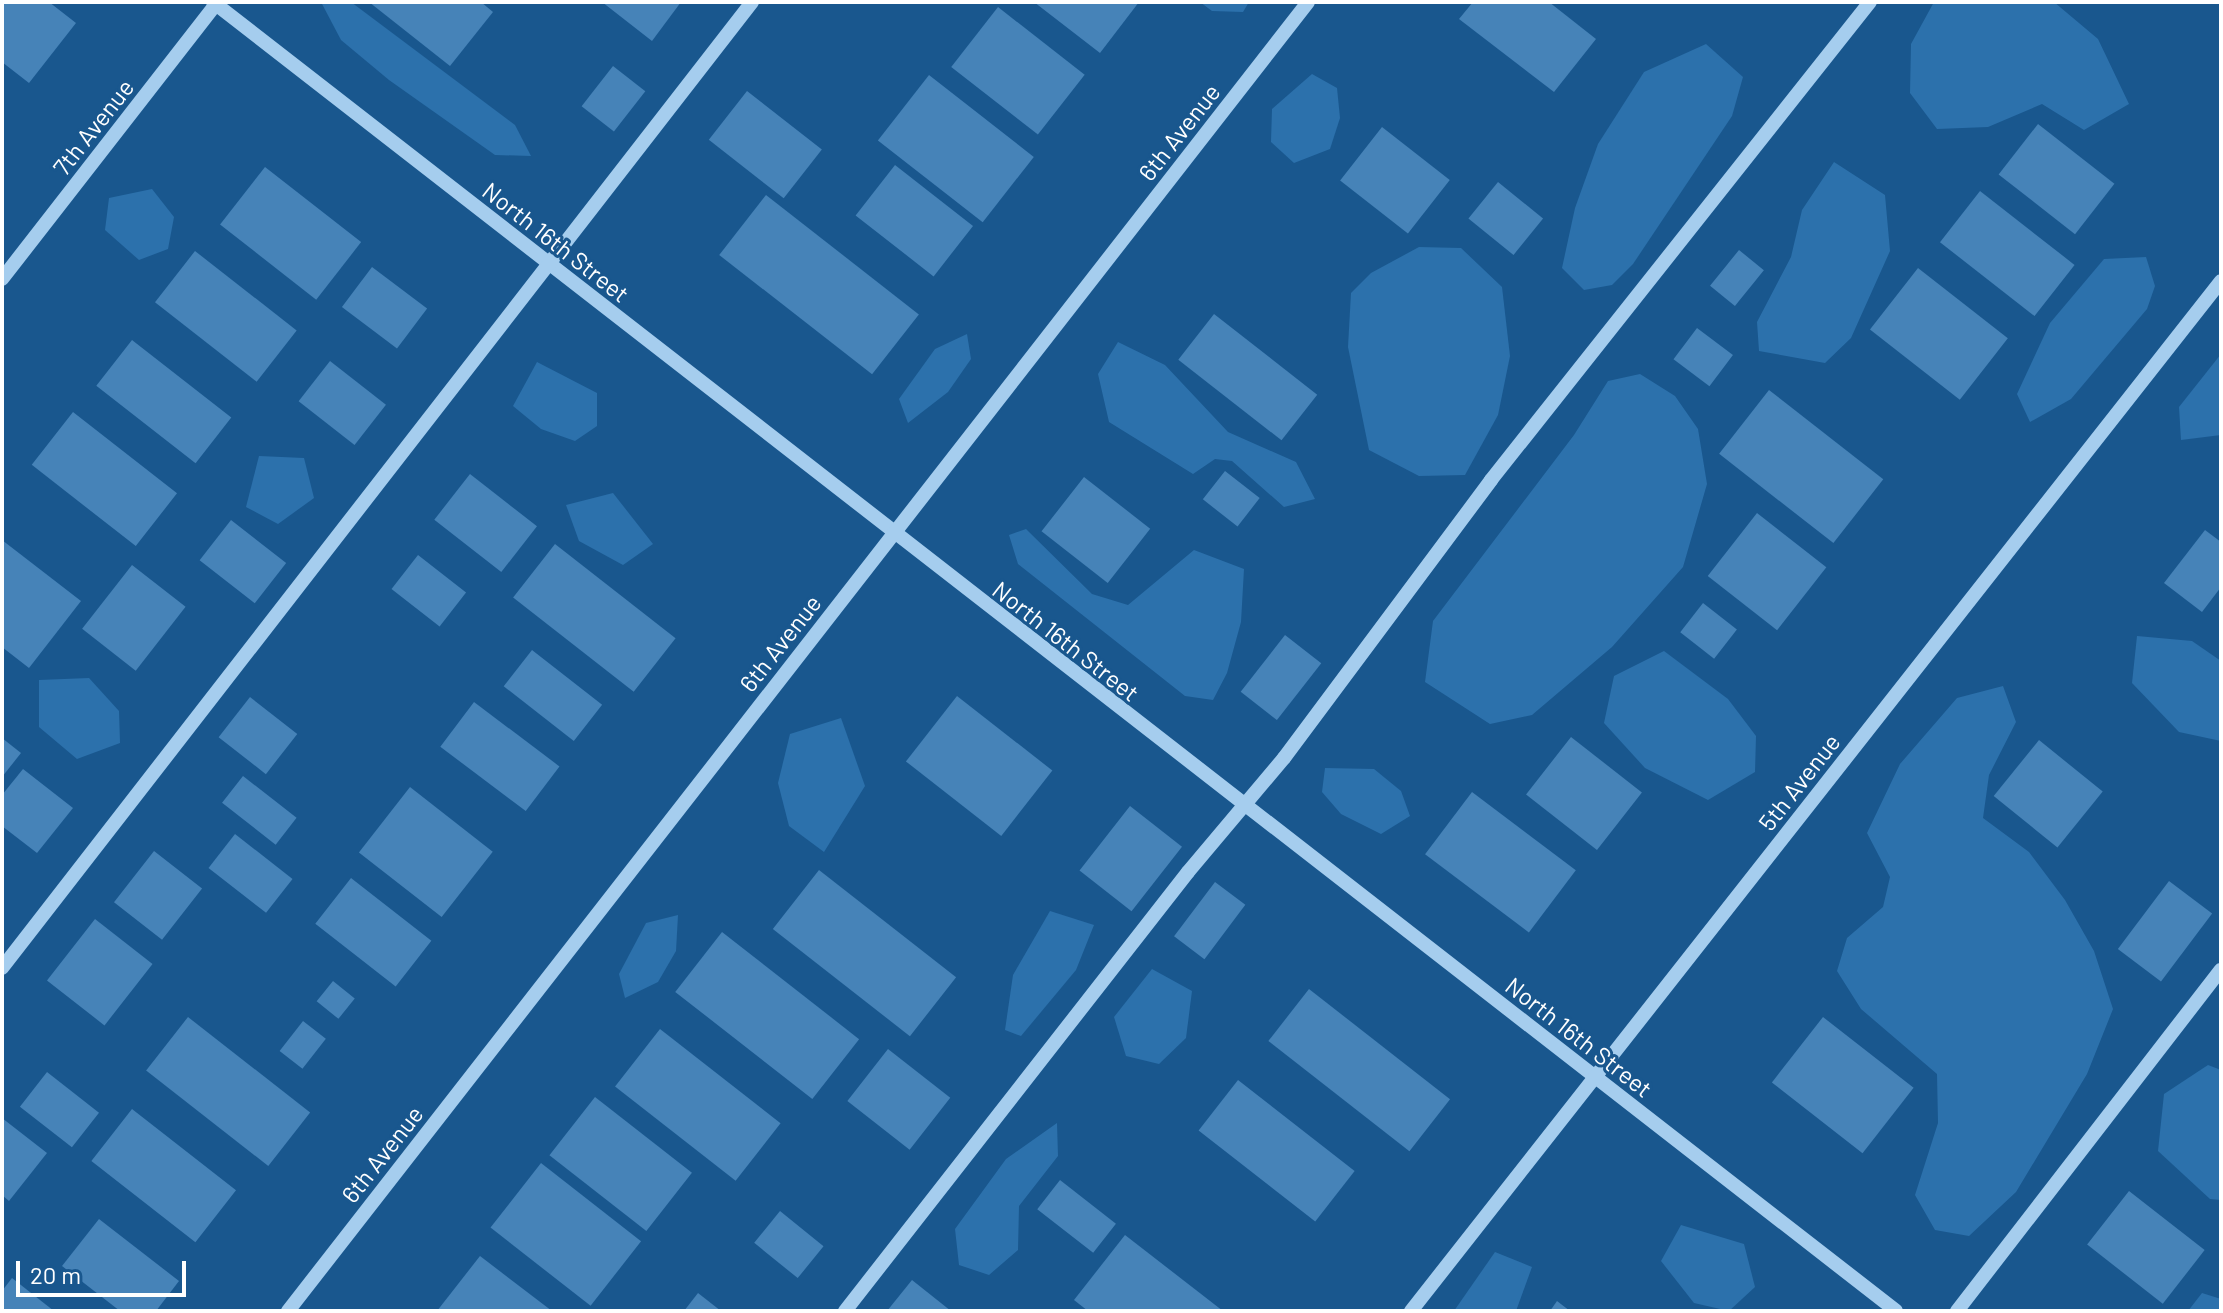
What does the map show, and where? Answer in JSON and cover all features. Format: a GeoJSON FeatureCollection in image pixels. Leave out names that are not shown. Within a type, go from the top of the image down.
{"type":"FeatureCollection","features":[{"type":"Feature","properties":{"kind":"street"},"geometry":{"type":"LineString","coordinates":[[2,968],[752,2]]}},
{"type":"Feature","properties":{"kind":"street","name":"6th Avenue"},"geometry":{"type":"LineString","coordinates":[[288,1311],[1308,2]]}},
{"type":"Feature","properties":{"kind":"street"},"geometry":{"type":"LineString","coordinates":[[845,1311],[1244,806],[1491,480],[1870,2]]}},
{"type":"Feature","properties":{"kind":"street","name":"North 16th Street"},"geometry":{"type":"LineString","coordinates":[[216,3],[892,534],[1896,1311]]}},
{"type":"Feature","properties":{"kind":"street","name":"7th Avenue"},"geometry":{"type":"LineString","coordinates":[[2,279],[216,3]]}},
{"type":"Feature","properties":{"kind":"street","name":"5th Avenue"},"geometry":{"type":"LineString","coordinates":[[1411,1311],[2221,281]]}},
{"type":"Feature","properties":{"kind":"street"},"geometry":{"type":"LineString","coordinates":[[1957,1311],[2221,970]]}},
{"type":"Feature","properties":{"kind":"shaded area"},"geometry":{"type":"Polygon","coordinates":[[[321,2],[351,2],[515,125],[531,156],[495,155],[389,80],[341,40],[321,2]]]}},
{"type":"Feature","properties":{"kind":"shaded area"},"geometry":{"type":"Polygon","coordinates":[[[1200,2],[1249,2],[1243,12],[1212,11],[1200,2]]]}},
{"type":"Feature","properties":{"kind":"shaded area"},"geometry":{"type":"Polygon","coordinates":[[[1934,2],[2054,2],[2098,39],[2129,104],[2084,130],[2042,104],[1988,127],[1937,129],[1910,93],[1911,44],[1934,2]]]}},
{"type":"Feature","properties":{"kind":"shaded area"},"geometry":{"type":"Polygon","coordinates":[[[1706,44],[1743,77],[1732,116],[1633,264],[1612,285],[1584,290],[1562,268],[1575,208],[1598,144],[1644,72],[1706,44]]]}},
{"type":"Feature","properties":{"kind":"shaded area"},"geometry":{"type":"Polygon","coordinates":[[[1312,74],[1337,88],[1340,118],[1330,149],[1294,163],[1271,142],[1272,109],[1312,74]]]}},
{"type":"Feature","properties":{"kind":"shaded area"},"geometry":{"type":"Polygon","coordinates":[[[1834,162],[1885,195],[1890,251],[1851,338],[1825,363],[1759,351],[1757,322],[1791,257],[1802,210],[1834,162]]]}},
{"type":"Feature","properties":{"kind":"shaded area"},"geometry":{"type":"Polygon","coordinates":[[[152,189],[174,217],[168,249],[139,260],[105,230],[109,198],[152,189]]]}},
{"type":"Feature","properties":{"kind":"shaded area"},"geometry":{"type":"Polygon","coordinates":[[[1419,247],[1461,248],[1502,287],[1510,356],[1498,415],[1465,475],[1419,476],[1369,450],[1348,347],[1351,293],[1371,273],[1419,247]]]}},
{"type":"Feature","properties":{"kind":"shaded area"},"geometry":{"type":"Polygon","coordinates":[[[2146,257],[2155,286],[2147,309],[2071,399],[2030,422],[2017,394],[2050,323],[2104,259],[2146,257]]]}},
{"type":"Feature","properties":{"kind":"shaded area"},"geometry":{"type":"Polygon","coordinates":[[[967,334],[971,359],[948,392],[908,423],[899,399],[935,349],[967,334]]]}},
{"type":"Feature","properties":{"kind":"shaded area"},"geometry":{"type":"Polygon","coordinates":[[[1118,342],[1165,365],[1228,432],[1296,462],[1315,499],[1284,507],[1232,461],[1215,459],[1193,474],[1109,422],[1098,374],[1118,342]]]}},
{"type":"Feature","properties":{"kind":"shaded area"},"geometry":{"type":"Polygon","coordinates":[[[2221,354],[2221,435],[2181,440],[2179,407],[2221,354]]]}},
{"type":"Feature","properties":{"kind":"shaded area"},"geometry":{"type":"Polygon","coordinates":[[[537,362],[597,393],[597,426],[575,441],[541,429],[513,406],[537,362]]]}},
{"type":"Feature","properties":{"kind":"shaded area"},"geometry":{"type":"Polygon","coordinates":[[[1640,374],[1675,396],[1698,429],[1707,484],[1683,567],[1612,647],[1532,715],[1490,724],[1425,682],[1433,621],[1574,435],[1608,381],[1640,374]]]}},
{"type":"Feature","properties":{"kind":"shaded area"},"geometry":{"type":"Polygon","coordinates":[[[259,456],[304,458],[314,498],[278,524],[246,507],[259,456]]]}},
{"type":"Feature","properties":{"kind":"shaded area"},"geometry":{"type":"Polygon","coordinates":[[[613,493],[653,544],[623,565],[579,541],[566,505],[613,493]]]}},
{"type":"Feature","properties":{"kind":"shaded area"},"geometry":{"type":"Polygon","coordinates":[[[1026,529],[1092,594],[1128,605],[1194,550],[1244,569],[1241,622],[1227,673],[1213,700],[1185,696],[1018,564],[1009,535],[1026,529]]]}},
{"type":"Feature","properties":{"kind":"shaded area"},"geometry":{"type":"Polygon","coordinates":[[[2137,636],[2192,641],[2221,661],[2221,741],[2179,732],[2132,683],[2137,636]]]}},
{"type":"Feature","properties":{"kind":"shaded area"},"geometry":{"type":"Polygon","coordinates":[[[1664,651],[1728,699],[1756,736],[1755,772],[1708,800],[1645,768],[1604,723],[1614,676],[1664,651]]]}},
{"type":"Feature","properties":{"kind":"shaded area"},"geometry":{"type":"Polygon","coordinates":[[[89,678],[119,711],[120,743],[77,759],[39,727],[39,680],[89,678]]]}},
{"type":"Feature","properties":{"kind":"shaded area"},"geometry":{"type":"Polygon","coordinates":[[[2003,686],[2016,722],[1989,775],[1983,818],[2029,852],[2065,900],[2094,951],[2113,1009],[2087,1074],[2016,1192],[1969,1236],[1935,1230],[1915,1195],[1938,1123],[1937,1074],[1861,1009],[1837,971],[1847,938],[1883,907],[1890,877],[1867,833],[1900,764],[1957,698],[2003,686]]]}},
{"type":"Feature","properties":{"kind":"shaded area"},"geometry":{"type":"Polygon","coordinates":[[[841,718],[865,786],[824,852],[789,826],[778,783],[790,734],[841,718]]]}},
{"type":"Feature","properties":{"kind":"shaded area"},"geometry":{"type":"Polygon","coordinates":[[[1325,768],[1374,769],[1401,791],[1410,816],[1381,834],[1341,814],[1322,792],[1325,768]]]}},
{"type":"Feature","properties":{"kind":"shaded area"},"geometry":{"type":"Polygon","coordinates":[[[1050,911],[1094,925],[1076,970],[1021,1036],[1005,1030],[1013,975],[1050,911]]]}},
{"type":"Feature","properties":{"kind":"shaded area"},"geometry":{"type":"Polygon","coordinates":[[[678,915],[676,951],[658,982],[625,998],[619,974],[646,923],[678,915]]]}},
{"type":"Feature","properties":{"kind":"shaded area"},"geometry":{"type":"Polygon","coordinates":[[[1152,969],[1192,991],[1186,1038],[1159,1064],[1126,1056],[1114,1017],[1152,969]]]}},
{"type":"Feature","properties":{"kind":"shaded area"},"geometry":{"type":"Polygon","coordinates":[[[2208,1065],[2221,1070],[2221,1200],[2210,1199],[2158,1151],[2164,1094],[2208,1065]]]}},
{"type":"Feature","properties":{"kind":"shaded area"},"geometry":{"type":"Polygon","coordinates":[[[1057,1123],[1058,1156],[1019,1206],[1018,1250],[989,1275],[959,1265],[955,1229],[1006,1159],[1057,1123]]]}},
{"type":"Feature","properties":{"kind":"shaded area"},"geometry":{"type":"Polygon","coordinates":[[[1681,1225],[1744,1244],[1755,1287],[1729,1311],[1694,1303],[1661,1261],[1681,1225]]]}},
{"type":"Feature","properties":{"kind":"shaded area"},"geometry":{"type":"Polygon","coordinates":[[[1495,1252],[1532,1267],[1516,1311],[1454,1311],[1495,1252]]]}},
{"type":"Feature","properties":{"kind":"shaded area"},"geometry":{"type":"Polygon","coordinates":[[[2202,1293],[2221,1299],[2221,1311],[2188,1311],[2202,1293]]]}},
{"type":"Feature","properties":{"kind":"building"},"geometry":{"type":"Polygon","coordinates":[[[2,2],[49,2],[76,23],[29,83],[2,62],[2,2]]]}},
{"type":"Feature","properties":{"kind":"building"},"geometry":{"type":"Polygon","coordinates":[[[369,2],[481,2],[493,12],[450,66],[369,2]]]}},
{"type":"Feature","properties":{"kind":"building"},"geometry":{"type":"Polygon","coordinates":[[[602,2],[681,2],[652,41],[602,2]]]}},
{"type":"Feature","properties":{"kind":"building"},"geometry":{"type":"Polygon","coordinates":[[[1034,2],[1139,2],[1100,53],[1034,2]]]}},
{"type":"Feature","properties":{"kind":"building"},"geometry":{"type":"Polygon","coordinates":[[[1473,2],[1549,2],[1596,39],[1554,92],[1459,19],[1473,2]]]}},
{"type":"Feature","properties":{"kind":"building"},"geometry":{"type":"Polygon","coordinates":[[[998,7],[1085,75],[1038,135],[951,67],[998,7]]]}},
{"type":"Feature","properties":{"kind":"building"},"geometry":{"type":"Polygon","coordinates":[[[613,66],[645,91],[614,131],[582,106],[613,66]]]}},
{"type":"Feature","properties":{"kind":"building"},"geometry":{"type":"Polygon","coordinates":[[[929,75],[1034,157],[983,222],[878,140],[929,75]]]}},
{"type":"Feature","properties":{"kind":"building"},"geometry":{"type":"Polygon","coordinates":[[[747,91],[822,149],[784,198],[709,140],[747,91]]]}},
{"type":"Feature","properties":{"kind":"building"},"geometry":{"type":"Polygon","coordinates":[[[2038,124],[2114,184],[2075,234],[1999,174],[2038,124]]]}},
{"type":"Feature","properties":{"kind":"building"},"geometry":{"type":"Polygon","coordinates":[[[1382,127],[1450,180],[1408,234],[1340,181],[1382,127]]]}},
{"type":"Feature","properties":{"kind":"building"},"geometry":{"type":"Polygon","coordinates":[[[895,165],[973,226],[934,276],[856,215],[895,165]]]}},
{"type":"Feature","properties":{"kind":"building"},"geometry":{"type":"Polygon","coordinates":[[[265,167],[361,242],[316,300],[220,225],[265,167]]]}},
{"type":"Feature","properties":{"kind":"building"},"geometry":{"type":"Polygon","coordinates":[[[1498,182],[1543,219],[1513,255],[1468,219],[1498,182]]]}},
{"type":"Feature","properties":{"kind":"building"},"geometry":{"type":"Polygon","coordinates":[[[1980,191],[2075,265],[2035,316],[1940,242],[1980,191]]]}},
{"type":"Feature","properties":{"kind":"building"},"geometry":{"type":"Polygon","coordinates":[[[766,195],[919,314],[872,374],[719,255],[766,195]]]}},
{"type":"Feature","properties":{"kind":"building"},"geometry":{"type":"Polygon","coordinates":[[[1739,250],[1764,270],[1735,306],[1710,286],[1739,250]]]}},
{"type":"Feature","properties":{"kind":"building"},"geometry":{"type":"Polygon","coordinates":[[[195,251],[297,330],[257,382],[155,302],[195,251]]]}},
{"type":"Feature","properties":{"kind":"building"},"geometry":{"type":"Polygon","coordinates":[[[372,267],[427,309],[397,348],[342,307],[372,267]]]}},
{"type":"Feature","properties":{"kind":"building"},"geometry":{"type":"Polygon","coordinates":[[[1918,268],[2008,338],[1960,400],[1870,329],[1918,268]]]}},
{"type":"Feature","properties":{"kind":"building"},"geometry":{"type":"Polygon","coordinates":[[[1214,314],[1317,395],[1282,440],[1178,360],[1214,314]]]}},
{"type":"Feature","properties":{"kind":"building"},"geometry":{"type":"Polygon","coordinates":[[[1697,328],[1733,355],[1709,386],[1674,359],[1697,328]]]}},
{"type":"Feature","properties":{"kind":"building"},"geometry":{"type":"Polygon","coordinates":[[[132,340],[231,418],[196,463],[96,386],[132,340]]]}},
{"type":"Feature","properties":{"kind":"building"},"geometry":{"type":"Polygon","coordinates":[[[330,361],[386,405],[355,445],[299,401],[330,361]]]}},
{"type":"Feature","properties":{"kind":"building"},"geometry":{"type":"Polygon","coordinates":[[[1769,390],[1883,479],[1833,543],[1719,454],[1769,390]]]}},
{"type":"Feature","properties":{"kind":"building"},"geometry":{"type":"Polygon","coordinates":[[[73,412],[177,493],[136,546],[32,465],[73,412]]]}},
{"type":"Feature","properties":{"kind":"building"},"geometry":{"type":"Polygon","coordinates":[[[1225,471],[1260,498],[1238,526],[1203,499],[1225,471]]]}},
{"type":"Feature","properties":{"kind":"building"},"geometry":{"type":"Polygon","coordinates":[[[470,474],[537,526],[501,572],[434,520],[470,474]]]}},
{"type":"Feature","properties":{"kind":"building"},"geometry":{"type":"Polygon","coordinates":[[[1084,477],[1150,529],[1108,583],[1042,531],[1084,477]]]}},
{"type":"Feature","properties":{"kind":"building"},"geometry":{"type":"Polygon","coordinates":[[[1757,513],[1826,567],[1777,630],[1708,576],[1757,513]]]}},
{"type":"Feature","properties":{"kind":"building"},"geometry":{"type":"Polygon","coordinates":[[[231,520],[286,563],[255,603],[200,560],[231,520]]]}},
{"type":"Feature","properties":{"kind":"building"},"geometry":{"type":"Polygon","coordinates":[[[2205,530],[2221,542],[2221,587],[2202,612],[2164,583],[2205,530]]]}},
{"type":"Feature","properties":{"kind":"building"},"geometry":{"type":"Polygon","coordinates":[[[2,540],[81,601],[29,668],[2,647],[2,540]]]}},
{"type":"Feature","properties":{"kind":"building"},"geometry":{"type":"Polygon","coordinates":[[[555,544],[676,638],[634,692],[513,598],[555,544]]]}},
{"type":"Feature","properties":{"kind":"building"},"geometry":{"type":"Polygon","coordinates":[[[418,555],[466,593],[440,626],[392,589],[418,555]]]}},
{"type":"Feature","properties":{"kind":"building"},"geometry":{"type":"Polygon","coordinates":[[[132,565],[186,607],[136,671],[82,629],[132,565]]]}},
{"type":"Feature","properties":{"kind":"building"},"geometry":{"type":"Polygon","coordinates":[[[1703,603],[1737,629],[1714,659],[1680,632],[1703,603]]]}},
{"type":"Feature","properties":{"kind":"building"},"geometry":{"type":"Polygon","coordinates":[[[1285,635],[1321,663],[1277,720],[1241,692],[1285,635]]]}},
{"type":"Feature","properties":{"kind":"building"},"geometry":{"type":"Polygon","coordinates":[[[532,650],[602,705],[574,741],[504,686],[532,650]]]}},
{"type":"Feature","properties":{"kind":"building"},"geometry":{"type":"Polygon","coordinates":[[[957,696],[1052,770],[1001,836],[906,761],[957,696]]]}},
{"type":"Feature","properties":{"kind":"building"},"geometry":{"type":"Polygon","coordinates":[[[250,697],[297,734],[266,774],[219,737],[250,697]]]}},
{"type":"Feature","properties":{"kind":"building"},"geometry":{"type":"Polygon","coordinates":[[[474,702],[559,766],[526,811],[440,747],[474,702]]]}},
{"type":"Feature","properties":{"kind":"building"},"geometry":{"type":"Polygon","coordinates":[[[1571,737],[1642,792],[1597,850],[1526,795],[1571,737]]]}},
{"type":"Feature","properties":{"kind":"building"},"geometry":{"type":"Polygon","coordinates":[[[2,738],[21,753],[2,777],[2,738]]]}},
{"type":"Feature","properties":{"kind":"building"},"geometry":{"type":"Polygon","coordinates":[[[2039,740],[2103,792],[2057,848],[1994,796],[2039,740]]]}},
{"type":"Feature","properties":{"kind":"building"},"geometry":{"type":"Polygon","coordinates":[[[23,769],[73,808],[37,853],[2,826],[2,795],[23,769]]]}},
{"type":"Feature","properties":{"kind":"building"},"geometry":{"type":"Polygon","coordinates":[[[243,776],[297,818],[276,845],[222,803],[243,776]]]}},
{"type":"Feature","properties":{"kind":"building"},"geometry":{"type":"Polygon","coordinates":[[[410,787],[493,852],[442,917],[359,852],[410,787]]]}},
{"type":"Feature","properties":{"kind":"building"},"geometry":{"type":"Polygon","coordinates":[[[1472,792],[1576,870],[1529,933],[1425,854],[1472,792]]]}},
{"type":"Feature","properties":{"kind":"building"},"geometry":{"type":"Polygon","coordinates":[[[1130,806],[1182,847],[1132,911],[1080,871],[1130,806]]]}},
{"type":"Feature","properties":{"kind":"building"},"geometry":{"type":"Polygon","coordinates":[[[235,834],[293,879],[266,913],[209,868],[235,834]]]}},
{"type":"Feature","properties":{"kind":"building"},"geometry":{"type":"Polygon","coordinates":[[[154,851],[202,889],[162,940],[114,902],[154,851]]]}},
{"type":"Feature","properties":{"kind":"building"},"geometry":{"type":"Polygon","coordinates":[[[819,870],[956,977],[910,1036],[773,929],[819,870]]]}},
{"type":"Feature","properties":{"kind":"building"},"geometry":{"type":"Polygon","coordinates":[[[351,878],[431,941],[396,987],[315,924],[351,878]]]}},
{"type":"Feature","properties":{"kind":"building"},"geometry":{"type":"Polygon","coordinates":[[[2169,881],[2212,913],[2161,981],[2118,949],[2169,881]]]}},
{"type":"Feature","properties":{"kind":"building"},"geometry":{"type":"Polygon","coordinates":[[[1215,882],[1245,905],[1204,959],[1174,936],[1215,882]]]}},
{"type":"Feature","properties":{"kind":"building"},"geometry":{"type":"Polygon","coordinates":[[[95,919],[153,964],[105,1025],[47,980],[95,919]]]}},
{"type":"Feature","properties":{"kind":"building"},"geometry":{"type":"Polygon","coordinates":[[[722,932],[859,1039],[812,1099],[675,992],[722,932]]]}},
{"type":"Feature","properties":{"kind":"building"},"geometry":{"type":"Polygon","coordinates":[[[333,981],[355,999],[338,1019],[317,1001],[333,981]]]}},
{"type":"Feature","properties":{"kind":"building"},"geometry":{"type":"Polygon","coordinates":[[[1309,989],[1450,1099],[1409,1151],[1268,1041],[1309,989]]]}},
{"type":"Feature","properties":{"kind":"building"},"geometry":{"type":"Polygon","coordinates":[[[188,1017],[310,1112],[268,1166],[146,1071],[188,1017]]]}},
{"type":"Feature","properties":{"kind":"building"},"geometry":{"type":"Polygon","coordinates":[[[1823,1017],[1914,1088],[1863,1153],[1772,1082],[1823,1017]]]}},
{"type":"Feature","properties":{"kind":"building"},"geometry":{"type":"Polygon","coordinates":[[[303,1021],[326,1039],[302,1069],[280,1051],[303,1021]]]}},
{"type":"Feature","properties":{"kind":"building"},"geometry":{"type":"Polygon","coordinates":[[[660,1029],[781,1123],[736,1181],[615,1087],[660,1029]]]}},
{"type":"Feature","properties":{"kind":"building"},"geometry":{"type":"Polygon","coordinates":[[[888,1049],[950,1098],[910,1150],[847,1101],[888,1049]]]}},
{"type":"Feature","properties":{"kind":"building"},"geometry":{"type":"Polygon","coordinates":[[[47,1072],[99,1113],[72,1147],[20,1107],[47,1072]]]}},
{"type":"Feature","properties":{"kind":"building"},"geometry":{"type":"Polygon","coordinates":[[[1238,1080],[1355,1171],[1315,1222],[1199,1130],[1238,1080]]]}},
{"type":"Feature","properties":{"kind":"building"},"geometry":{"type":"Polygon","coordinates":[[[595,1097],[692,1173],[646,1231],[549,1155],[595,1097]]]}},
{"type":"Feature","properties":{"kind":"building"},"geometry":{"type":"Polygon","coordinates":[[[132,1109],[236,1190],[195,1242],[91,1161],[132,1109]]]}},
{"type":"Feature","properties":{"kind":"building"},"geometry":{"type":"Polygon","coordinates":[[[2,1118],[47,1153],[9,1201],[2,1195],[2,1118]]]}},
{"type":"Feature","properties":{"kind":"building"},"geometry":{"type":"Polygon","coordinates":[[[541,1163],[641,1241],[591,1306],[491,1228],[541,1163]]]}},
{"type":"Feature","properties":{"kind":"building"},"geometry":{"type":"Polygon","coordinates":[[[1060,1180],[1116,1224],[1093,1253],[1037,1209],[1060,1180]]]}},
{"type":"Feature","properties":{"kind":"building"},"geometry":{"type":"Polygon","coordinates":[[[2129,1191],[2205,1250],[2163,1304],[2087,1245],[2129,1191]]]}},
{"type":"Feature","properties":{"kind":"building"},"geometry":{"type":"Polygon","coordinates":[[[780,1211],[824,1246],[798,1278],[754,1243],[780,1211]]]}},
{"type":"Feature","properties":{"kind":"building"},"geometry":{"type":"Polygon","coordinates":[[[99,1219],[179,1281],[156,1311],[120,1311],[62,1266],[99,1219]]]}},
{"type":"Feature","properties":{"kind":"building"},"geometry":{"type":"Polygon","coordinates":[[[1125,1235],[1223,1311],[1088,1311],[1074,1300],[1125,1235]]]}},
{"type":"Feature","properties":{"kind":"building"},"geometry":{"type":"Polygon","coordinates":[[[480,1256],[552,1311],[437,1311],[480,1256]]]}},
{"type":"Feature","properties":{"kind":"building"},"geometry":{"type":"Polygon","coordinates":[[[12,1278],[54,1311],[2,1311],[2,1291],[12,1278]]]}},
{"type":"Feature","properties":{"kind":"building"},"geometry":{"type":"Polygon","coordinates":[[[912,1280],[951,1311],[887,1311],[912,1280]]]}},
{"type":"Feature","properties":{"kind":"building"},"geometry":{"type":"Polygon","coordinates":[[[698,1293],[721,1311],[684,1311],[698,1293]]]}},
{"type":"Feature","properties":{"kind":"building"},"geometry":{"type":"Polygon","coordinates":[[[1557,1301],[1570,1311],[1550,1311],[1557,1301]]]}}]}
